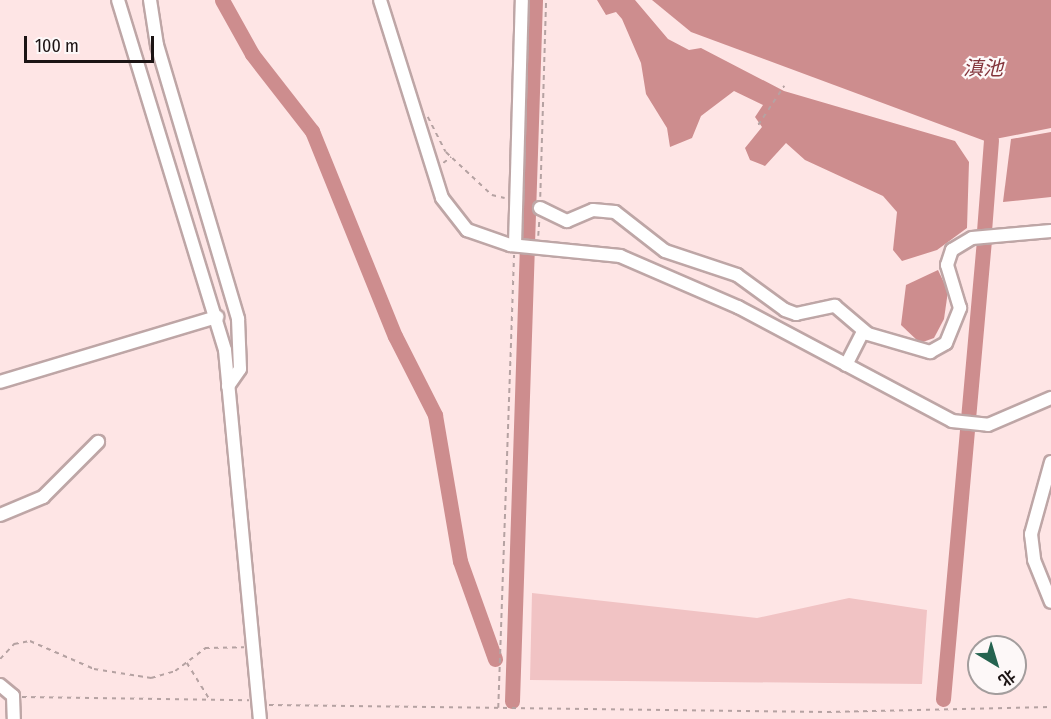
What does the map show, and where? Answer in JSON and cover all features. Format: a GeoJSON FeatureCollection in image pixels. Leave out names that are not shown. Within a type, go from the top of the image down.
{"type":"FeatureCollection","features":[{"type":"Feature","properties":{"kind":"street"},"geometry":{"type":"LineString","coordinates":[[118,0],[217,317],[227,371],[260,719]]}},
{"type":"Feature","properties":{"kind":"street"},"geometry":{"type":"LineString","coordinates":[[150,0],[160,56],[238,319],[240,369],[228,386]]}},
{"type":"Feature","properties":{"kind":"street"},"geometry":{"type":"LineString","coordinates":[[380,0],[448,210],[467,230],[518,245],[621,256],[738,307],[952,421],[978,426],[1051,398]]}},
{"type":"Feature","properties":{"kind":"street"},"geometry":{"type":"LineString","coordinates":[[518,245],[516,201],[522,0]]}},
{"type":"Feature","properties":{"kind":"street"},"geometry":{"type":"LineString","coordinates":[[540,208],[567,222],[593,210],[615,212],[677,258],[737,274],[785,310],[796,314],[836,306],[863,331],[914,350],[937,350],[950,337],[960,308],[947,265],[952,250],[972,238],[1051,231]]}},
{"type":"Feature","properties":{"kind":"street"},"geometry":{"type":"LineString","coordinates":[[0,382],[217,317]]}},
{"type":"Feature","properties":{"kind":"street"},"geometry":{"type":"LineString","coordinates":[[846,365],[863,331]]}},
{"type":"Feature","properties":{"kind":"street"},"geometry":{"type":"LineString","coordinates":[[0,515],[43,497],[99,442]]}},
{"type":"Feature","properties":{"kind":"street"},"geometry":{"type":"LineString","coordinates":[[1051,462],[1031,534],[1034,560],[1051,602]]}},
{"type":"Feature","properties":{"kind":"street"},"geometry":{"type":"LineString","coordinates":[[0,685],[13,697],[14,719]]}},
{"type":"Feature","properties":{"kind":"path"},"geometry":{"type":"LineString","coordinates":[[537,247],[546,0]]}},
{"type":"Feature","properties":{"kind":"path"},"geometry":{"type":"LineString","coordinates":[[758,124],[784,86]]}},
{"type":"Feature","properties":{"kind":"path"},"geometry":{"type":"LineString","coordinates":[[427,115],[446,152],[492,195],[516,201]]}},
{"type":"Feature","properties":{"kind":"path"},"geometry":{"type":"LineString","coordinates":[[498,708],[518,245]]}},
{"type":"Feature","properties":{"kind":"path"},"geometry":{"type":"LineString","coordinates":[[0,659],[14,644],[30,640],[121,676],[159,677],[187,663],[205,648],[253,644]]}},
{"type":"Feature","properties":{"kind":"path"},"geometry":{"type":"LineString","coordinates":[[187,663],[210,700]]}},
{"type":"Feature","properties":{"kind":"path"},"geometry":{"type":"LineString","coordinates":[[13,697],[498,708],[838,712],[1051,707]]}},
{"type":"Feature","properties":{"kind":"shaded area"},"geometry":{"type":"Polygon","coordinates":[[[532,593],[757,618],[849,598],[927,610],[922,684],[530,680],[532,593]]]}},
{"type":"Feature","properties":{"kind":"water"},"geometry":{"type":"Polygon","coordinates":[[[597,0],[635,0],[668,39],[689,50],[701,48],[784,91],[955,141],[969,162],[967,228],[937,250],[902,261],[893,250],[897,212],[883,196],[805,160],[786,143],[765,166],[750,160],[745,148],[762,127],[755,117],[763,105],[734,91],[701,116],[692,138],[670,147],[667,128],[646,94],[641,63],[622,19],[616,12],[606,15],[597,0]]]}},
{"type":"Feature","properties":{"kind":"water","name":"滇池"},"geometry":{"type":"Polygon","coordinates":[[[652,0],[1051,0],[1051,128],[985,141],[691,32],[652,0]]]}},
{"type":"Feature","properties":{"kind":"water"},"geometry":{"type":"Polygon","coordinates":[[[1051,132],[1051,197],[1003,202],[1011,139],[1051,132]]]}},
{"type":"Feature","properties":{"kind":"water"},"geometry":{"type":"Polygon","coordinates":[[[938,270],[948,291],[944,319],[934,338],[920,343],[901,325],[906,285],[938,270]]]}},
{"type":"Feature","properties":{"kind":"waterway"},"geometry":{"type":"LineString","coordinates":[[222,0],[252,54],[312,131],[395,336],[435,415],[460,561],[495,659]]}},
{"type":"Feature","properties":{"kind":"waterway"},"geometry":{"type":"LineString","coordinates":[[512,701],[535,0]]}},
{"type":"Feature","properties":{"kind":"waterway"},"geometry":{"type":"LineString","coordinates":[[984,231],[991,140]]}},
{"type":"Feature","properties":{"kind":"waterway"},"geometry":{"type":"LineString","coordinates":[[943,699],[984,243]]}}]}
